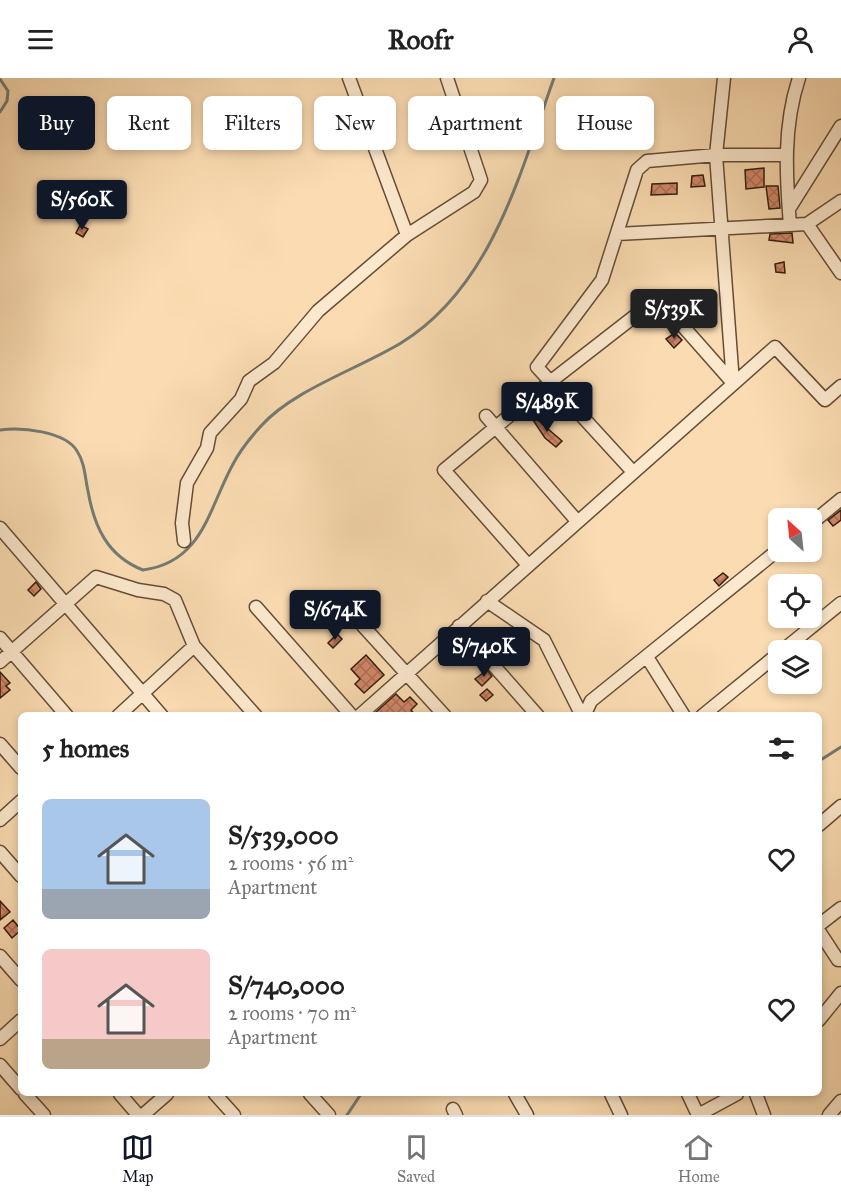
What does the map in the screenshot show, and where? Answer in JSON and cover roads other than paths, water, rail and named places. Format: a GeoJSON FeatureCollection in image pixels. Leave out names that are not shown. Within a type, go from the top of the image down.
{"type":"FeatureCollection","features":[{"type":"Feature","properties":{"kind":"street"},"geometry":{"type":"LineString","coordinates":[[349,78],[407,235]]}},
{"type":"Feature","properties":{"kind":"street"},"geometry":{"type":"LineString","coordinates":[[184,541],[182,524],[187,483],[207,448],[210,433],[241,399],[249,381],[255,374],[274,363],[318,311],[407,235],[474,192],[481,180],[447,78]]}},
{"type":"Feature","properties":{"kind":"street"},"geometry":{"type":"LineString","coordinates":[[724,78],[716,155],[734,383]]}},
{"type":"Feature","properties":{"kind":"street"},"geometry":{"type":"LineString","coordinates":[[790,225],[785,154],[794,93],[799,78]]}},
{"type":"Feature","properties":{"kind":"street"},"geometry":{"type":"LineString","coordinates":[[794,93],[806,78]]}},
{"type":"Feature","properties":{"kind":"street"},"geometry":{"type":"LineString","coordinates":[[789,209],[841,126]]}},
{"type":"Feature","properties":{"kind":"street"},"geometry":{"type":"LineString","coordinates":[[633,472],[537,367],[602,280],[638,170],[647,161],[716,155],[785,154]]}},
{"type":"Feature","properties":{"kind":"street"},"geometry":{"type":"LineString","coordinates":[[617,234],[807,224],[841,201]]}},
{"type":"Feature","properties":{"kind":"street"},"geometry":{"type":"LineString","coordinates":[[807,224],[841,273]]}},
{"type":"Feature","properties":{"kind":"street"},"geometry":{"type":"LineString","coordinates":[[528,565],[444,470],[495,426],[658,298],[734,383]]}},
{"type":"Feature","properties":{"kind":"street"},"geometry":{"type":"LineString","coordinates":[[362,712],[776,347],[825,400],[841,386]]}},
{"type":"Feature","properties":{"kind":"street"},"geometry":{"type":"LineString","coordinates":[[486,416],[577,521]]}},
{"type":"Feature","properties":{"kind":"street"},"geometry":{"type":"LineString","coordinates":[[822,515],[841,499]]}},
{"type":"Feature","properties":{"kind":"street"},"geometry":{"type":"LineString","coordinates":[[0,528],[159,712]]}},
{"type":"Feature","properties":{"kind":"street"},"geometry":{"type":"LineString","coordinates":[[585,712],[591,701],[768,558]]}},
{"type":"Feature","properties":{"kind":"street"},"geometry":{"type":"LineString","coordinates":[[0,662],[96,577],[138,590],[164,594],[175,600],[194,646],[252,712]]}},
{"type":"Feature","properties":{"kind":"street"},"geometry":{"type":"LineString","coordinates":[[487,601],[544,640],[581,712]]}},
{"type":"Feature","properties":{"kind":"street"},"geometry":{"type":"LineString","coordinates":[[795,640],[841,603]]}},
{"type":"Feature","properties":{"kind":"street"},"geometry":{"type":"LineString","coordinates":[[256,607],[348,712]]}},
{"type":"Feature","properties":{"kind":"street"},"geometry":{"type":"LineString","coordinates":[[363,626],[442,712]]}},
{"type":"Feature","properties":{"kind":"street"},"geometry":{"type":"LineString","coordinates":[[459,626],[534,712]]}},
{"type":"Feature","properties":{"kind":"street"},"geometry":{"type":"LineString","coordinates":[[0,638],[64,712]]}},
{"type":"Feature","properties":{"kind":"street"},"geometry":{"type":"LineString","coordinates":[[123,712],[194,646]]}},
{"type":"Feature","properties":{"kind":"street"},"geometry":{"type":"LineString","coordinates":[[647,657],[681,712]]}},
{"type":"Feature","properties":{"kind":"street"},"geometry":{"type":"LineString","coordinates":[[707,712],[768,662]]}},
{"type":"Feature","properties":{"kind":"street"},"geometry":{"type":"LineString","coordinates":[[0,744],[18,765]]}},
{"type":"Feature","properties":{"kind":"street"},"geometry":{"type":"LineString","coordinates":[[0,820],[18,804]]}},
{"type":"Feature","properties":{"kind":"street"},"geometry":{"type":"LineString","coordinates":[[822,823],[841,807]]}},
{"type":"Feature","properties":{"kind":"street"},"geometry":{"type":"LineString","coordinates":[[0,852],[18,873]]}},
{"type":"Feature","properties":{"kind":"street"},"geometry":{"type":"LineString","coordinates":[[822,923],[841,908]]}},
{"type":"Feature","properties":{"kind":"street"},"geometry":{"type":"LineString","coordinates":[[822,936],[838,960],[841,960]]}},
{"type":"Feature","properties":{"kind":"street"},"geometry":{"type":"LineString","coordinates":[[0,956],[18,977]]}},
{"type":"Feature","properties":{"kind":"street"},"geometry":{"type":"LineString","coordinates":[[822,1016],[841,993]]}},
{"type":"Feature","properties":{"kind":"street"},"geometry":{"type":"LineString","coordinates":[[0,1039],[18,1023]]}},
{"type":"Feature","properties":{"kind":"street"},"geometry":{"type":"LineString","coordinates":[[0,1065],[18,1086]]}},
{"type":"Feature","properties":{"kind":"street"},"geometry":{"type":"LineString","coordinates":[[27,1096],[44,1115]]}},
{"type":"Feature","properties":{"kind":"street"},"geometry":{"type":"LineString","coordinates":[[122,1096],[140,1115],[164,1096]]}},
{"type":"Feature","properties":{"kind":"street"},"geometry":{"type":"LineString","coordinates":[[217,1096],[234,1115]]}},
{"type":"Feature","properties":{"kind":"street"},"geometry":{"type":"LineString","coordinates":[[312,1096],[329,1115]]}},
{"type":"Feature","properties":{"kind":"street"},"geometry":{"type":"LineString","coordinates":[[517,1096],[527,1115]]}},
{"type":"Feature","properties":{"kind":"street"},"geometry":{"type":"LineString","coordinates":[[612,1096],[621,1115]]}},
{"type":"Feature","properties":{"kind":"street"},"geometry":{"type":"LineString","coordinates":[[689,1096],[698,1115],[733,1096]]}},
{"type":"Feature","properties":{"kind":"street"},"geometry":{"type":"LineString","coordinates":[[757,1096],[764,1115]]}},
{"type":"Feature","properties":{"kind":"street"},"geometry":{"type":"LineString","coordinates":[[829,1115],[841,1101]]}},
{"type":"Feature","properties":{"kind":"waterway"},"geometry":{"type":"LineString","coordinates":[[0,430],[19,429],[42,432],[71,444],[82,460],[91,504],[99,528],[111,548],[120,557],[143,570],[163,565],[178,557],[201,532],[241,450],[274,413],[308,391],[401,343],[432,319],[459,291],[480,260],[499,225],[529,152],[554,78]]}},
{"type":"Feature","properties":{"kind":"waterway"},"geometry":{"type":"LineString","coordinates":[[0,79],[8,91],[7,101],[0,112]]}},
{"type":"Feature","properties":{"kind":"waterway"},"geometry":{"type":"LineString","coordinates":[[822,759],[841,747]]}},
{"type":"Feature","properties":{"kind":"waterway"},"geometry":{"type":"LineString","coordinates":[[347,1115],[360,1096]]}}]}
